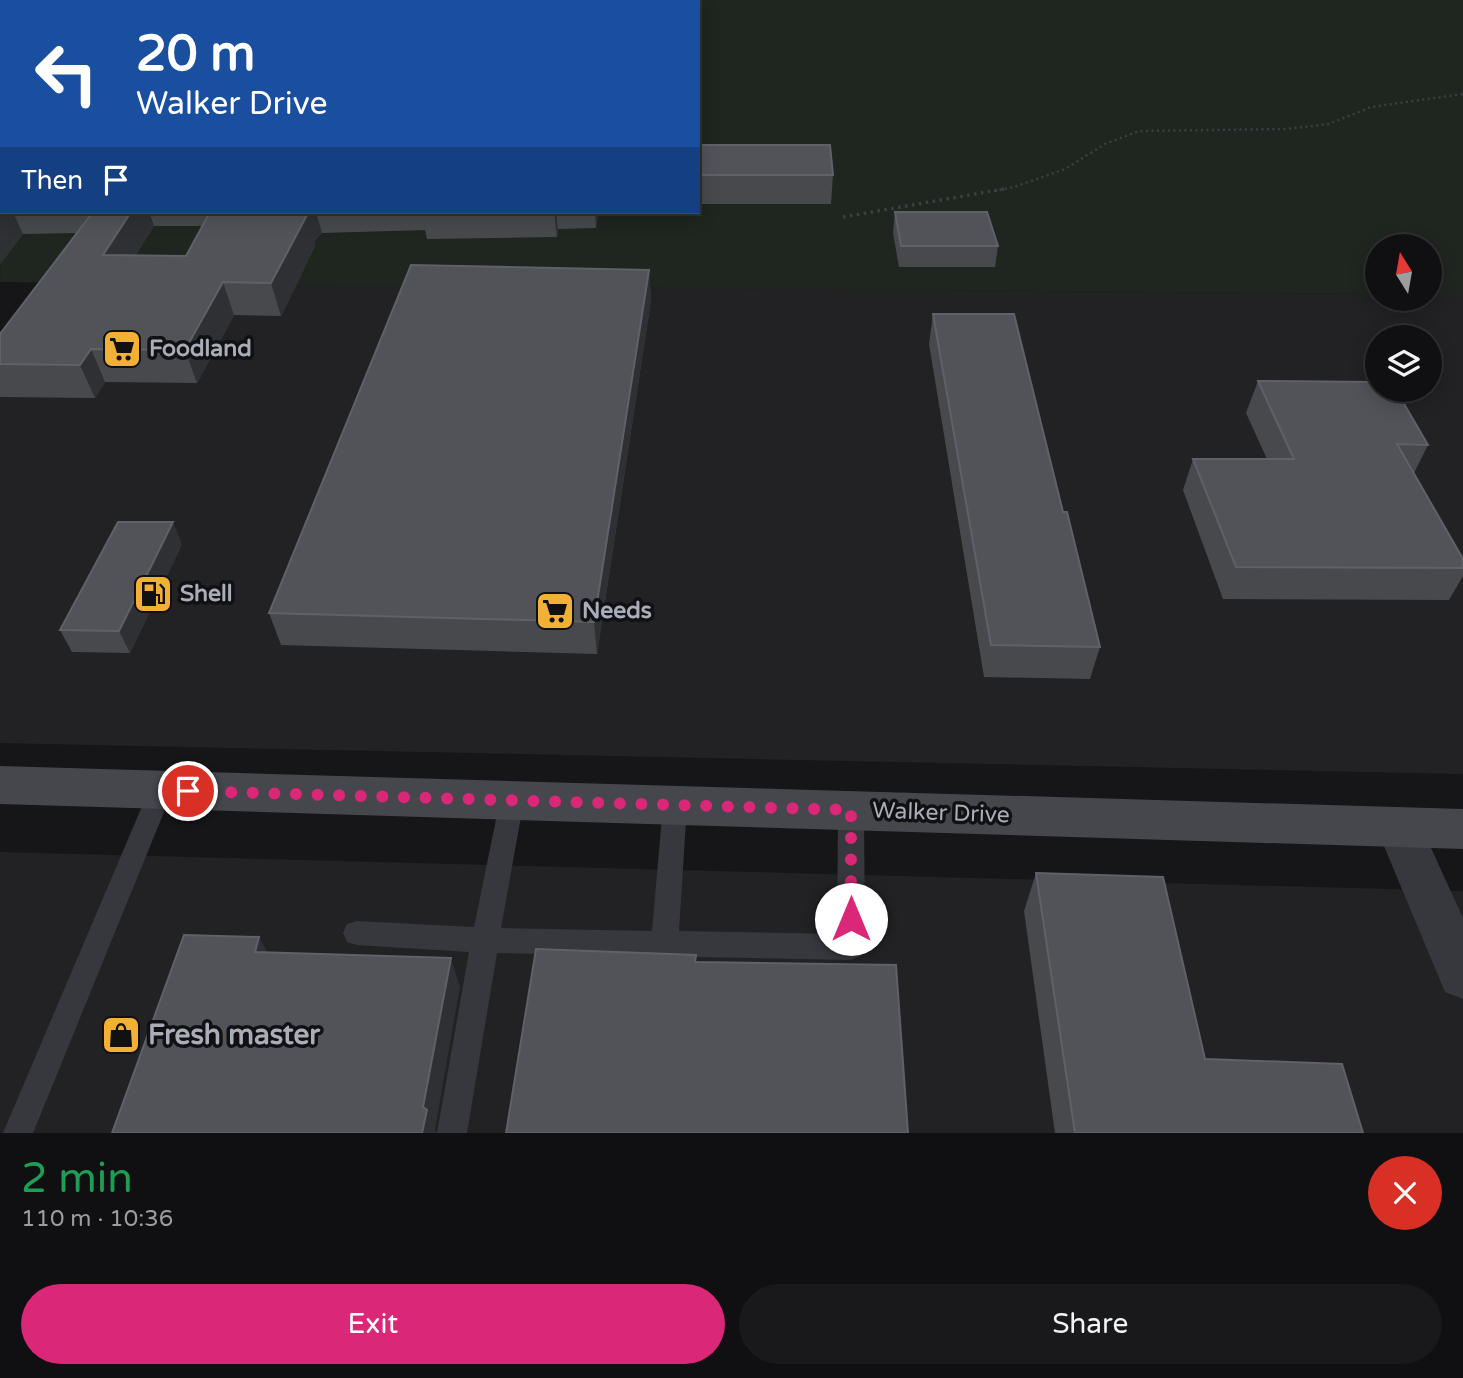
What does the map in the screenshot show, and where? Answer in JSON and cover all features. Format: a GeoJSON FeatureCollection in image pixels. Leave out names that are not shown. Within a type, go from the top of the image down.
{"type":"FeatureCollection","features":[{"type":"Feature","properties":{"kind":"street","name":"Walker Drive"},"geometry":{"type":"LineString","coordinates":[[0,785],[1463,829]]}},
{"type":"Feature","properties":{"kind":"street"},"geometry":{"type":"LineString","coordinates":[[1399,827],[1463,975]]}},
{"type":"Feature","properties":{"kind":"lane"},"geometry":{"type":"LineString","coordinates":[[18,1133],[161,790]]}},
{"type":"Feature","properties":{"kind":"lane"},"geometry":{"type":"LineString","coordinates":[[452,1133],[512,800]]}},
{"type":"Feature","properties":{"kind":"lane"},"geometry":{"type":"LineString","coordinates":[[665,943],[676,805]]}},
{"type":"Feature","properties":{"kind":"lane"},"geometry":{"type":"LineString","coordinates":[[358,933],[485,940],[851,947],[851,810]]}},
{"type":"Feature","properties":{"kind":"path"},"geometry":{"type":"LineString","coordinates":[[843,217],[1013,187],[1065,169],[1105,144],[1139,131],[1182,128],[1286,129],[1329,124],[1371,107],[1463,94]]}},
{"type":"Feature","properties":{"kind":"shaded area"},"geometry":{"type":"Polygon","coordinates":[[[700,0],[1463,0],[1463,294],[1442,294],[1442,234],[1365,234],[1365,294],[0,282],[1,214],[700,214],[700,0]]]}},
{"type":"Feature","properties":{"kind":"shaded area"},"geometry":{"type":"Polygon","coordinates":[[[69,282],[1365,294],[1365,312],[1442,312],[1442,294],[1463,294],[1463,774],[0,743],[0,372],[69,282]]]}},
{"type":"Feature","properties":{"kind":"shaded area"},"geometry":{"type":"Polygon","coordinates":[[[0,852],[1463,891],[1463,1133],[0,1133],[0,852]]]}},
{"type":"Feature","properties":{"kind":"building"},"geometry":{"type":"Polygon","coordinates":[[[700,145],[830,145],[833,175],[700,175],[700,145]]]}},
{"type":"Feature","properties":{"kind":"building"},"geometry":{"type":"Polygon","coordinates":[[[895,212],[987,212],[998,246],[901,246],[895,212]]]}},
{"type":"Feature","properties":{"kind":"building"},"geometry":{"type":"Polygon","coordinates":[[[91,214],[130,214],[103,255],[186,256],[209,214],[307,214],[271,283],[223,282],[185,350],[91,349],[80,365],[0,364],[0,334],[91,214]]]}},
{"type":"Feature","properties":{"kind":"building"},"geometry":{"type":"Polygon","coordinates":[[[411,265],[649,270],[594,622],[269,613],[411,265]]]}},
{"type":"Feature","properties":{"kind":"building"},"geometry":{"type":"Polygon","coordinates":[[[933,314],[1014,314],[1100,647],[991,645],[933,314]]]}},
{"type":"Feature","properties":{"kind":"building"},"geometry":{"type":"Polygon","coordinates":[[[1258,381],[1365,382],[1365,402],[1403,402],[1428,445],[1397,444],[1463,559],[1463,568],[1236,567],[1193,459],[1294,459],[1258,381]]]}},
{"type":"Feature","properties":{"kind":"building"},"geometry":{"type":"Polygon","coordinates":[[[118,522],[173,522],[119,631],[60,630],[118,522]]]}},
{"type":"Feature","properties":{"kind":"building"},"geometry":{"type":"Polygon","coordinates":[[[1036,873],[1163,877],[1205,1059],[1342,1064],[1363,1133],[1075,1133],[1036,873]]]}},
{"type":"Feature","properties":{"kind":"building"},"geometry":{"type":"Polygon","coordinates":[[[184,935],[259,937],[255,952],[451,958],[423,1107],[427,1110],[422,1133],[112,1133],[184,935]]]}},
{"type":"Feature","properties":{"kind":"building"},"geometry":{"type":"Polygon","coordinates":[[[536,949],[696,955],[695,962],[896,965],[908,1133],[506,1133],[536,949]]]}},
{"type":"Feature","properties":{"kind":"place","name":"Foodland"},"geometry":{"type":"Point","coordinates":[122,349]}},
{"type":"Feature","properties":{"kind":"place","name":"Shell"},"geometry":{"type":"Point","coordinates":[153,594]}},
{"type":"Feature","properties":{"kind":"place","name":"Needs"},"geometry":{"type":"Point","coordinates":[555,611]}},
{"type":"Feature","properties":{"kind":"place","name":"Fresh master"},"geometry":{"type":"Point","coordinates":[121,1035]}},
{"type":"Feature","properties":{"kind":"route"},"geometry":{"type":"LineString","coordinates":[[188,791],[851,810],[851,919]]}}]}
